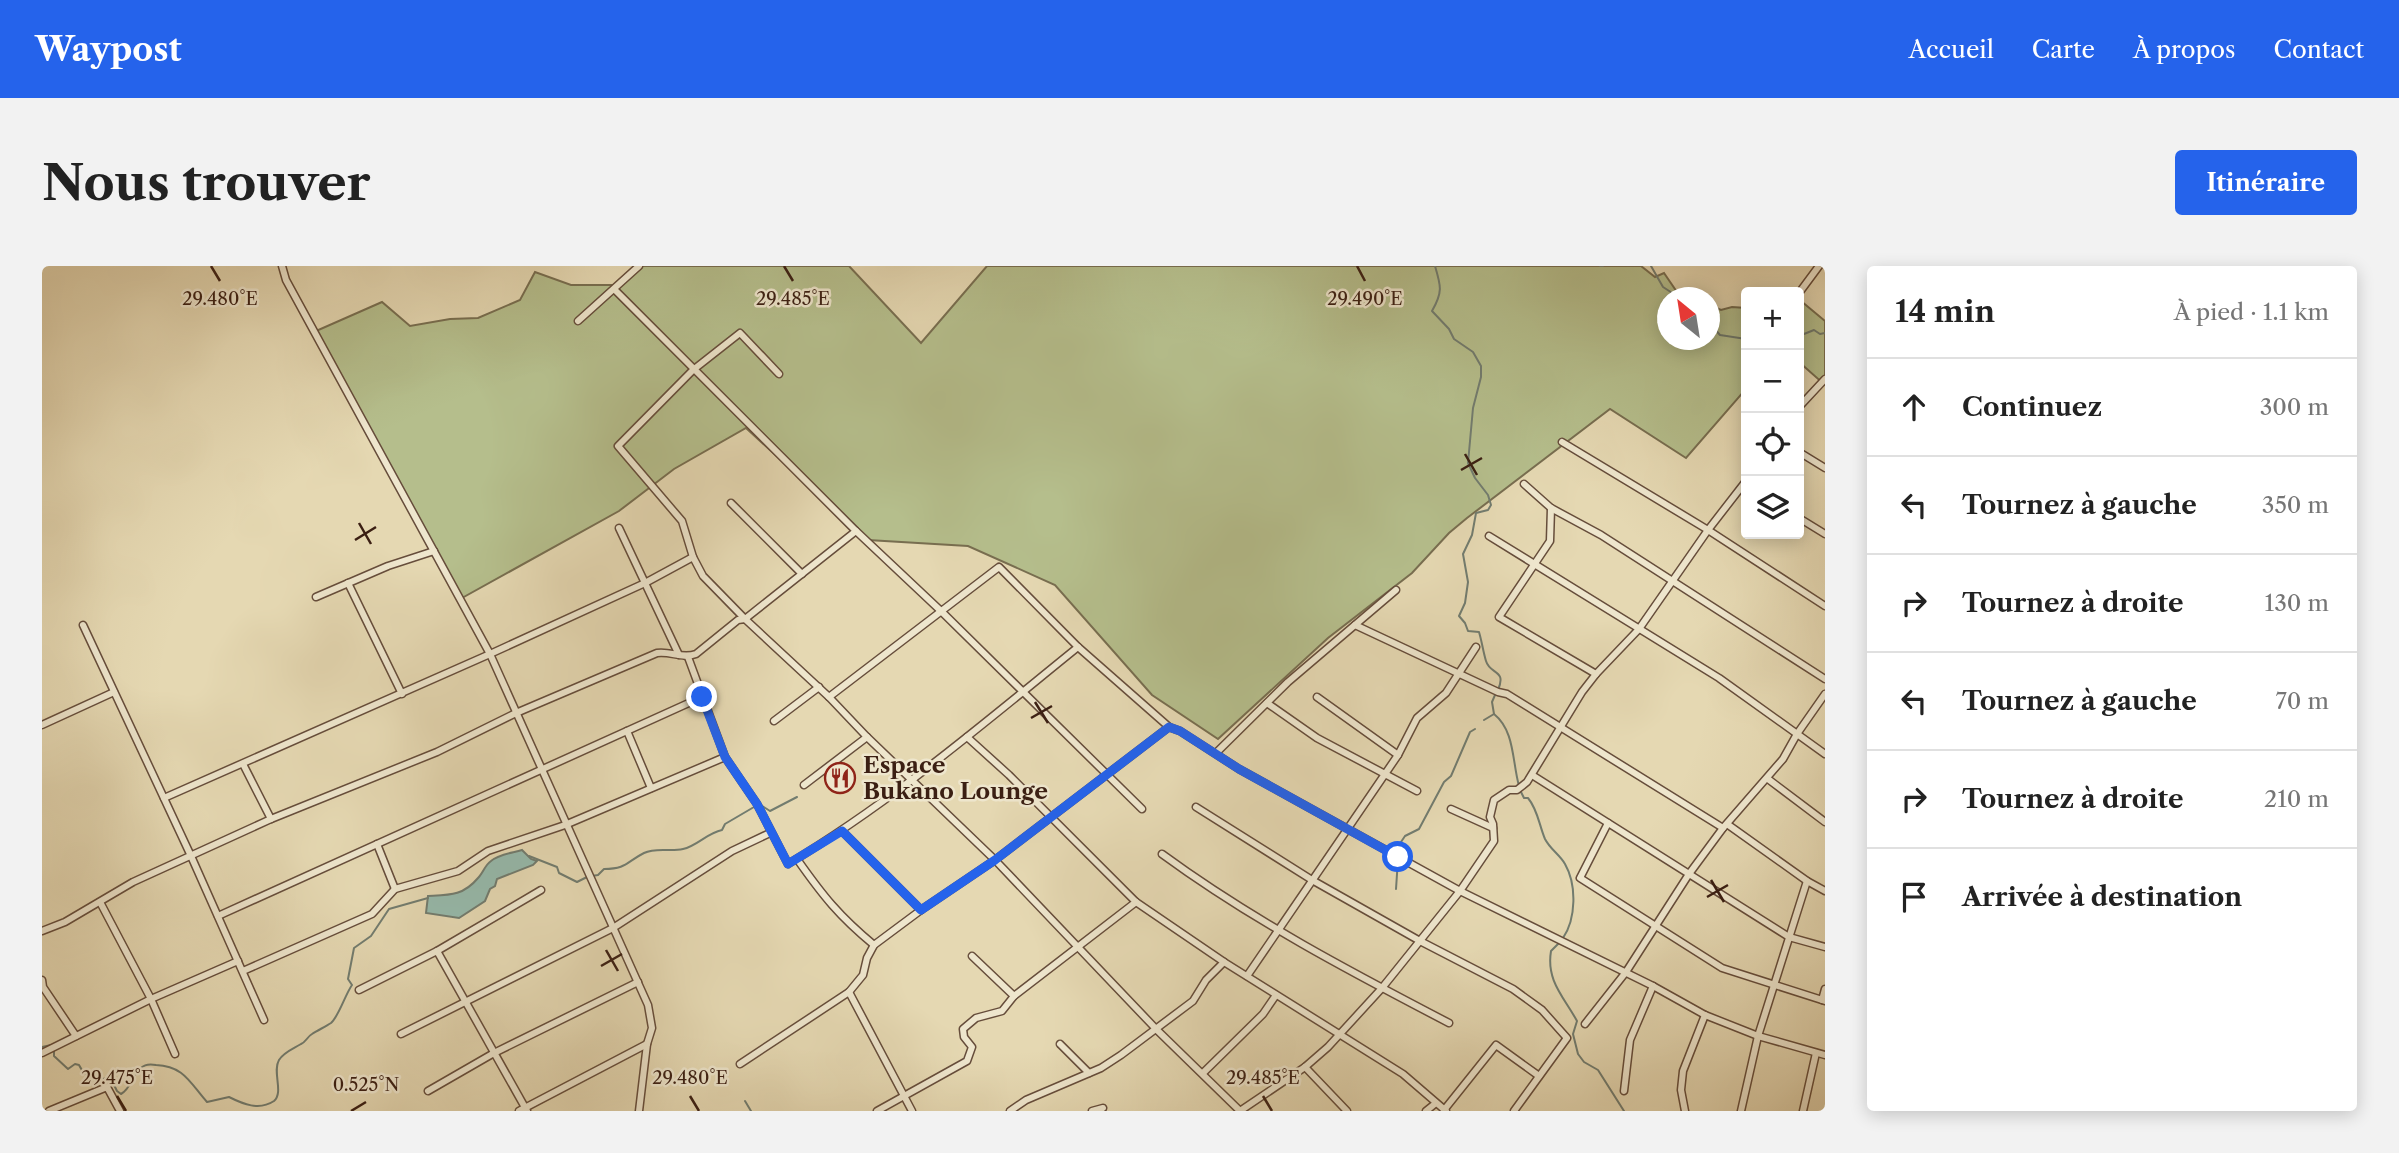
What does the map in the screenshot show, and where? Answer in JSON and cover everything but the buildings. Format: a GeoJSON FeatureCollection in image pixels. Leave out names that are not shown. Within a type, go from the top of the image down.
{"type":"FeatureCollection","features":[{"type":"Feature","properties":{"kind":"street"},"geometry":{"type":"LineString","coordinates":[[282,266],[286,280],[490,654],[648,1005],[652,1028],[647,1044],[639,1111]]}},
{"type":"Feature","properties":{"kind":"street"},"geometry":{"type":"LineString","coordinates":[[578,321],[639,266]]}},
{"type":"Feature","properties":{"kind":"street"},"geometry":{"type":"LineString","coordinates":[[1803,287],[1819,266]]}},
{"type":"Feature","properties":{"kind":"street"},"geometry":{"type":"LineString","coordinates":[[615,290],[856,531],[1142,808]]}},
{"type":"Feature","properties":{"kind":"street"},"geometry":{"type":"LineString","coordinates":[[779,374],[740,333],[693,370],[618,446],[682,522],[693,557],[704,576],[745,619],[820,687],[867,737],[995,860],[1157,1030],[1240,1111],[1328,1048],[1420,941],[1460,891],[1494,841],[1490,817],[1494,800],[1508,790],[1519,789],[1532,775],[1596,674],[1639,629],[1708,530],[1741,489]]}},
{"type":"Feature","properties":{"kind":"street"},"geometry":{"type":"LineString","coordinates":[[1804,402],[1825,379]]}},
{"type":"Feature","properties":{"kind":"street"},"geometry":{"type":"LineString","coordinates":[[1817,388],[1825,393]]}},
{"type":"Feature","properties":{"kind":"street"},"geometry":{"type":"LineString","coordinates":[[1562,442],[1708,530],[1825,606]]}},
{"type":"Feature","properties":{"kind":"street"},"geometry":{"type":"LineString","coordinates":[[1804,455],[1825,468]]}},
{"type":"Feature","properties":{"kind":"street"},"geometry":{"type":"LineString","coordinates":[[1524,484],[1551,508],[1601,535],[1825,679]]}},
{"type":"Feature","properties":{"kind":"street"},"geometry":{"type":"LineString","coordinates":[[731,503],[802,574]]}},
{"type":"Feature","properties":{"kind":"street"},"geometry":{"type":"LineString","coordinates":[[1551,508],[1550,541],[1499,617],[1596,674]]}},
{"type":"Feature","properties":{"kind":"street"},"geometry":{"type":"LineString","coordinates":[[1804,521],[1825,534]]}},
{"type":"Feature","properties":{"kind":"street"},"geometry":{"type":"LineString","coordinates":[[619,528],[679,655]]}},
{"type":"Feature","properties":{"kind":"street"},"geometry":{"type":"LineString","coordinates":[[42,931],[65,922],[132,882],[271,819],[437,752],[516,713],[657,653],[668,651],[688,657],[696,654],[738,620],[745,619],[856,531]]}},
{"type":"Feature","properties":{"kind":"street"},"geometry":{"type":"LineString","coordinates":[[1489,536],[1719,678],[1825,754]]}},
{"type":"Feature","properties":{"kind":"street"},"geometry":{"type":"LineString","coordinates":[[316,597],[388,566],[434,551]]}},
{"type":"Feature","properties":{"kind":"street"},"geometry":{"type":"LineString","coordinates":[[164,798],[490,654],[645,583],[693,557]]}},
{"type":"Feature","properties":{"kind":"street"},"geometry":{"type":"LineString","coordinates":[[830,697],[999,567],[1078,646],[1169,727],[1180,731],[1239,769],[1460,891],[1626,972],[1705,1015],[1758,1035],[1825,1055]]}},
{"type":"Feature","properties":{"kind":"street"},"geometry":{"type":"LineString","coordinates":[[348,583],[402,694]]}},
{"type":"Feature","properties":{"kind":"street"},"geometry":{"type":"LineString","coordinates":[[1216,753],[1288,682],[1396,590]]}},
{"type":"Feature","properties":{"kind":"street"},"geometry":{"type":"LineString","coordinates":[[83,625],[264,1020]]}},
{"type":"Feature","properties":{"kind":"street"},"geometry":{"type":"LineString","coordinates":[[1354,625],[1497,692],[1507,694],[1725,826],[1825,891]]}},
{"type":"Feature","properties":{"kind":"street"},"geometry":{"type":"LineString","coordinates":[[688,657],[725,757],[758,805],[788,864],[842,831],[912,780],[1078,646]]}},
{"type":"Feature","properties":{"kind":"street"},"geometry":{"type":"LineString","coordinates":[[1247,976],[1385,775],[1417,718],[1446,693],[1476,647]]}},
{"type":"Feature","properties":{"kind":"street"},"geometry":{"type":"LineString","coordinates":[[774,721],[820,687]]}},
{"type":"Feature","properties":{"kind":"street"},"geometry":{"type":"LineString","coordinates":[[42,725],[114,692]]}},
{"type":"Feature","properties":{"kind":"street"},"geometry":{"type":"LineString","coordinates":[[1585,1024],[1626,972],[1689,874],[1725,826],[1783,759],[1825,694]]}},
{"type":"Feature","properties":{"kind":"street"},"geometry":{"type":"LineString","coordinates":[[218,916],[702,697]]}},
{"type":"Feature","properties":{"kind":"street"},"geometry":{"type":"LineString","coordinates":[[1317,697],[1398,755]]}},
{"type":"Feature","properties":{"kind":"street"},"geometry":{"type":"LineString","coordinates":[[1267,703],[1317,738],[1417,790]]}},
{"type":"Feature","properties":{"kind":"street"},"geometry":{"type":"LineString","coordinates":[[740,1065],[849,992],[863,975],[874,945],[995,860],[1169,727]]}},
{"type":"Feature","properties":{"kind":"street"},"geometry":{"type":"LineString","coordinates":[[626,731],[652,788]]}},
{"type":"Feature","properties":{"kind":"street"},"geometry":{"type":"LineString","coordinates":[[804,785],[867,737]]}},
{"type":"Feature","properties":{"kind":"street"},"geometry":{"type":"LineString","coordinates":[[967,737],[1009,775],[1136,902],[1224,962],[1403,1074],[1445,1110],[1496,1045],[1539,1076]]}},
{"type":"Feature","properties":{"kind":"street"},"geometry":{"type":"LineString","coordinates":[[243,971],[372,914],[395,889],[458,871],[488,851],[565,825],[725,757]]}},
{"type":"Feature","properties":{"kind":"street"},"geometry":{"type":"LineString","coordinates":[[243,764],[271,819]]}},
{"type":"Feature","properties":{"kind":"street"},"geometry":{"type":"LineString","coordinates":[[1532,775],[1789,937],[1825,947]]}},
{"type":"Feature","properties":{"kind":"street"},"geometry":{"type":"LineString","coordinates":[[1768,779],[1825,822]]}},
{"type":"Feature","properties":{"kind":"street"},"geometry":{"type":"LineString","coordinates":[[1196,807],[1312,880],[1420,941],[1513,989],[1542,1010],[1567,1038],[1514,1111]]}},
{"type":"Feature","properties":{"kind":"street"},"geometry":{"type":"LineString","coordinates":[[1451,809],[1493,828]]}},
{"type":"Feature","properties":{"kind":"street"},"geometry":{"type":"LineString","coordinates":[[1608,823],[1580,878],[1722,968],[1823,1001],[1825,989]]}},
{"type":"Feature","properties":{"kind":"street"},"geometry":{"type":"LineString","coordinates":[[842,831],[921,910]]}},
{"type":"Feature","properties":{"kind":"street"},"geometry":{"type":"LineString","coordinates":[[401,1034],[613,928],[732,851],[770,833]]}},
{"type":"Feature","properties":{"kind":"street"},"geometry":{"type":"LineString","coordinates":[[377,844],[395,889]]}},
{"type":"Feature","properties":{"kind":"street"},"geometry":{"type":"LineString","coordinates":[[1162,854],[1206,886],[1277,930],[1449,1023]]}},
{"type":"Feature","properties":{"kind":"street"},"geometry":{"type":"LineString","coordinates":[[797,859],[823,897],[846,923],[874,945]]}},
{"type":"Feature","properties":{"kind":"street"},"geometry":{"type":"LineString","coordinates":[[1741,1111],[1758,1035],[1807,881]]}},
{"type":"Feature","properties":{"kind":"street"},"geometry":{"type":"LineString","coordinates":[[359,990],[437,951],[541,890]]}},
{"type":"Feature","properties":{"kind":"street"},"geometry":{"type":"LineString","coordinates":[[100,902],[151,999],[175,1055]]}},
{"type":"Feature","properties":{"kind":"street"},"geometry":{"type":"LineString","coordinates":[[877,1111],[967,1061],[972,1047],[964,1037],[963,1029],[976,1018],[1002,1011],[1014,996],[1136,902]]}},
{"type":"Feature","properties":{"kind":"street"},"geometry":{"type":"LineString","coordinates":[[437,951],[524,1110],[647,1044]]}},
{"type":"Feature","properties":{"kind":"street"},"geometry":{"type":"LineString","coordinates":[[972,956],[1014,996]]}},
{"type":"Feature","properties":{"kind":"street"},"geometry":{"type":"LineString","coordinates":[[42,1053],[151,999],[238,961]]}},
{"type":"Feature","properties":{"kind":"street"},"geometry":{"type":"LineString","coordinates":[[1010,1111],[1026,1100],[1089,1073],[1157,1030],[1193,1001],[1206,981],[1224,962]]}},
{"type":"Feature","properties":{"kind":"street"},"geometry":{"type":"LineString","coordinates":[[428,1090],[638,982]]}},
{"type":"Feature","properties":{"kind":"street"},"geometry":{"type":"LineString","coordinates":[[43,985],[76,1036]]}},
{"type":"Feature","properties":{"kind":"street"},"geometry":{"type":"LineString","coordinates":[[1624,1091],[1630,1040],[1653,986]]}},
{"type":"Feature","properties":{"kind":"street"},"geometry":{"type":"LineString","coordinates":[[849,992],[912,1111]]}},
{"type":"Feature","properties":{"kind":"street"},"geometry":{"type":"LineString","coordinates":[[1203,1073],[1262,1014],[1276,995]]}},
{"type":"Feature","properties":{"kind":"street"},"geometry":{"type":"LineString","coordinates":[[1685,1111],[1681,1090],[1683,1071],[1705,1015]]}},
{"type":"Feature","properties":{"kind":"street"},"geometry":{"type":"LineString","coordinates":[[1060,1044],[1089,1073]]}},
{"type":"Feature","properties":{"kind":"street"},"geometry":{"type":"LineString","coordinates":[[1803,1111],[1816,1053]]}},
{"type":"Feature","properties":{"kind":"street"},"geometry":{"type":"LineString","coordinates":[[1305,1067],[1347,1111]]}},
{"type":"Feature","properties":{"kind":"street"},"geometry":{"type":"LineString","coordinates":[[49,1111],[107,1087],[120,1111]]}},
{"type":"Feature","properties":{"kind":"street"},"geometry":{"type":"LineString","coordinates":[[1426,1111],[1436,1103]]}},
{"type":"Feature","properties":{"kind":"street"},"geometry":{"type":"LineString","coordinates":[[1092,1111],[1103,1108]]}},
{"type":"Feature","properties":{"kind":"green space"},"geometry":{"type":"Polygon","coordinates":[[[641,266],[849,266],[921,343],[987,266],[1641,266],[1655,277],[1664,273],[1674,287],[1657,287],[1657,350],[1720,350],[1720,310],[1741,308],[1741,395],[1686,458],[1610,409],[1449,533],[1412,573],[1328,638],[1218,739],[1152,695],[1055,585],[968,546],[868,540],[746,428],[674,469],[619,511],[462,598],[316,331],[382,302],[410,326],[450,319],[478,318],[520,300],[535,272],[571,285],[615,285],[641,266]]]}},
{"type":"Feature","properties":{"kind":"green space"},"geometry":{"type":"Polygon","coordinates":[[[1804,304],[1825,321],[1825,385],[1804,366],[1804,304]]]}},
{"type":"Feature","properties":{"kind":"shaded area"},"geometry":{"type":"Polygon","coordinates":[[[522,850],[537,861],[497,879],[485,901],[459,918],[426,913],[428,896],[449,895],[461,891],[472,884],[494,859],[522,850]]]}},
{"type":"Feature","properties":{"kind":"waterway"},"geometry":{"type":"LineString","coordinates":[[1435,266],[1440,289],[1432,311],[1449,329],[1454,339],[1473,352],[1481,366],[1473,408],[1468,463],[1488,495],[1491,505],[1488,510],[1476,513],[1472,535],[1463,554],[1468,582],[1465,603],[1459,616],[1468,631],[1479,632],[1486,661],[1499,675],[1498,690]]}},
{"type":"Feature","properties":{"kind":"waterway"},"geometry":{"type":"LineString","coordinates":[[1651,266],[1663,287]]}},
{"type":"Feature","properties":{"kind":"waterway"},"geometry":{"type":"LineString","coordinates":[[1804,334],[1814,330],[1820,334],[1825,333]]}},
{"type":"Feature","properties":{"kind":"waterway"},"geometry":{"type":"LineString","coordinates":[[1720,335],[1741,338]]}},
{"type":"Feature","properties":{"kind":"waterway"},"geometry":{"type":"LineString","coordinates":[[1495,695],[1492,702],[1494,714],[1506,729],[1519,786]]}},
{"type":"Feature","properties":{"kind":"waterway"},"geometry":{"type":"LineString","coordinates":[[1484,720],[1494,714]]}},
{"type":"Feature","properties":{"kind":"waterway"},"geometry":{"type":"LineString","coordinates":[[1401,854],[1401,842],[1405,836],[1419,829],[1444,782],[1451,776],[1470,732],[1475,729]]}},
{"type":"Feature","properties":{"kind":"waterway"},"geometry":{"type":"LineString","coordinates":[[1521,792],[1531,803],[1545,839],[1565,864],[1572,882],[1573,912],[1563,938]]}},
{"type":"Feature","properties":{"kind":"waterway"},"geometry":{"type":"LineString","coordinates":[[759,804],[770,811],[797,797]]}},
{"type":"Feature","properties":{"kind":"waterway"},"geometry":{"type":"LineString","coordinates":[[592,876],[598,875],[604,869],[622,866],[649,851],[688,847],[722,830],[725,824],[754,807]]}},
{"type":"Feature","properties":{"kind":"waterway"},"geometry":{"type":"LineString","coordinates":[[529,856],[557,867],[559,873],[577,882],[587,877]]}},
{"type":"Feature","properties":{"kind":"waterway"},"geometry":{"type":"LineString","coordinates":[[1396,889],[1398,859]]}},
{"type":"Feature","properties":{"kind":"waterway"},"geometry":{"type":"LineString","coordinates":[[54,1050],[54,1056],[68,1069],[75,1064],[92,1078],[110,1077],[121,1094],[138,1071],[152,1064],[180,1072],[207,1102],[229,1097],[251,1105],[268,1104],[277,1097],[277,1065],[281,1057],[331,1023],[337,1016],[352,985],[348,979],[354,948],[371,936],[389,909],[428,898]]}},
{"type":"Feature","properties":{"kind":"waterway"},"geometry":{"type":"LineString","coordinates":[[1560,942],[1551,951],[1551,971],[1557,988],[1577,1021],[1573,1034],[1578,1054],[1584,1062],[1598,1070],[1624,1111]]}},
{"type":"Feature","properties":{"kind":"waterway"},"geometry":{"type":"LineString","coordinates":[[42,1047],[51,1045]]}},
{"type":"Feature","properties":{"kind":"waterway"},"geometry":{"type":"LineString","coordinates":[[745,1101],[751,1111]]}},
{"type":"Feature","properties":{"kind":"place","name":"Espace Bukano Lounge"},"geometry":{"type":"Point","coordinates":[840,778]}},
{"type":"Feature","properties":{"kind":"route"},"geometry":{"type":"LineString","coordinates":[[702,697],[725,757],[757,804],[788,864],[842,831],[921,910],[995,860],[1169,727],[1398,857]]}}]}
